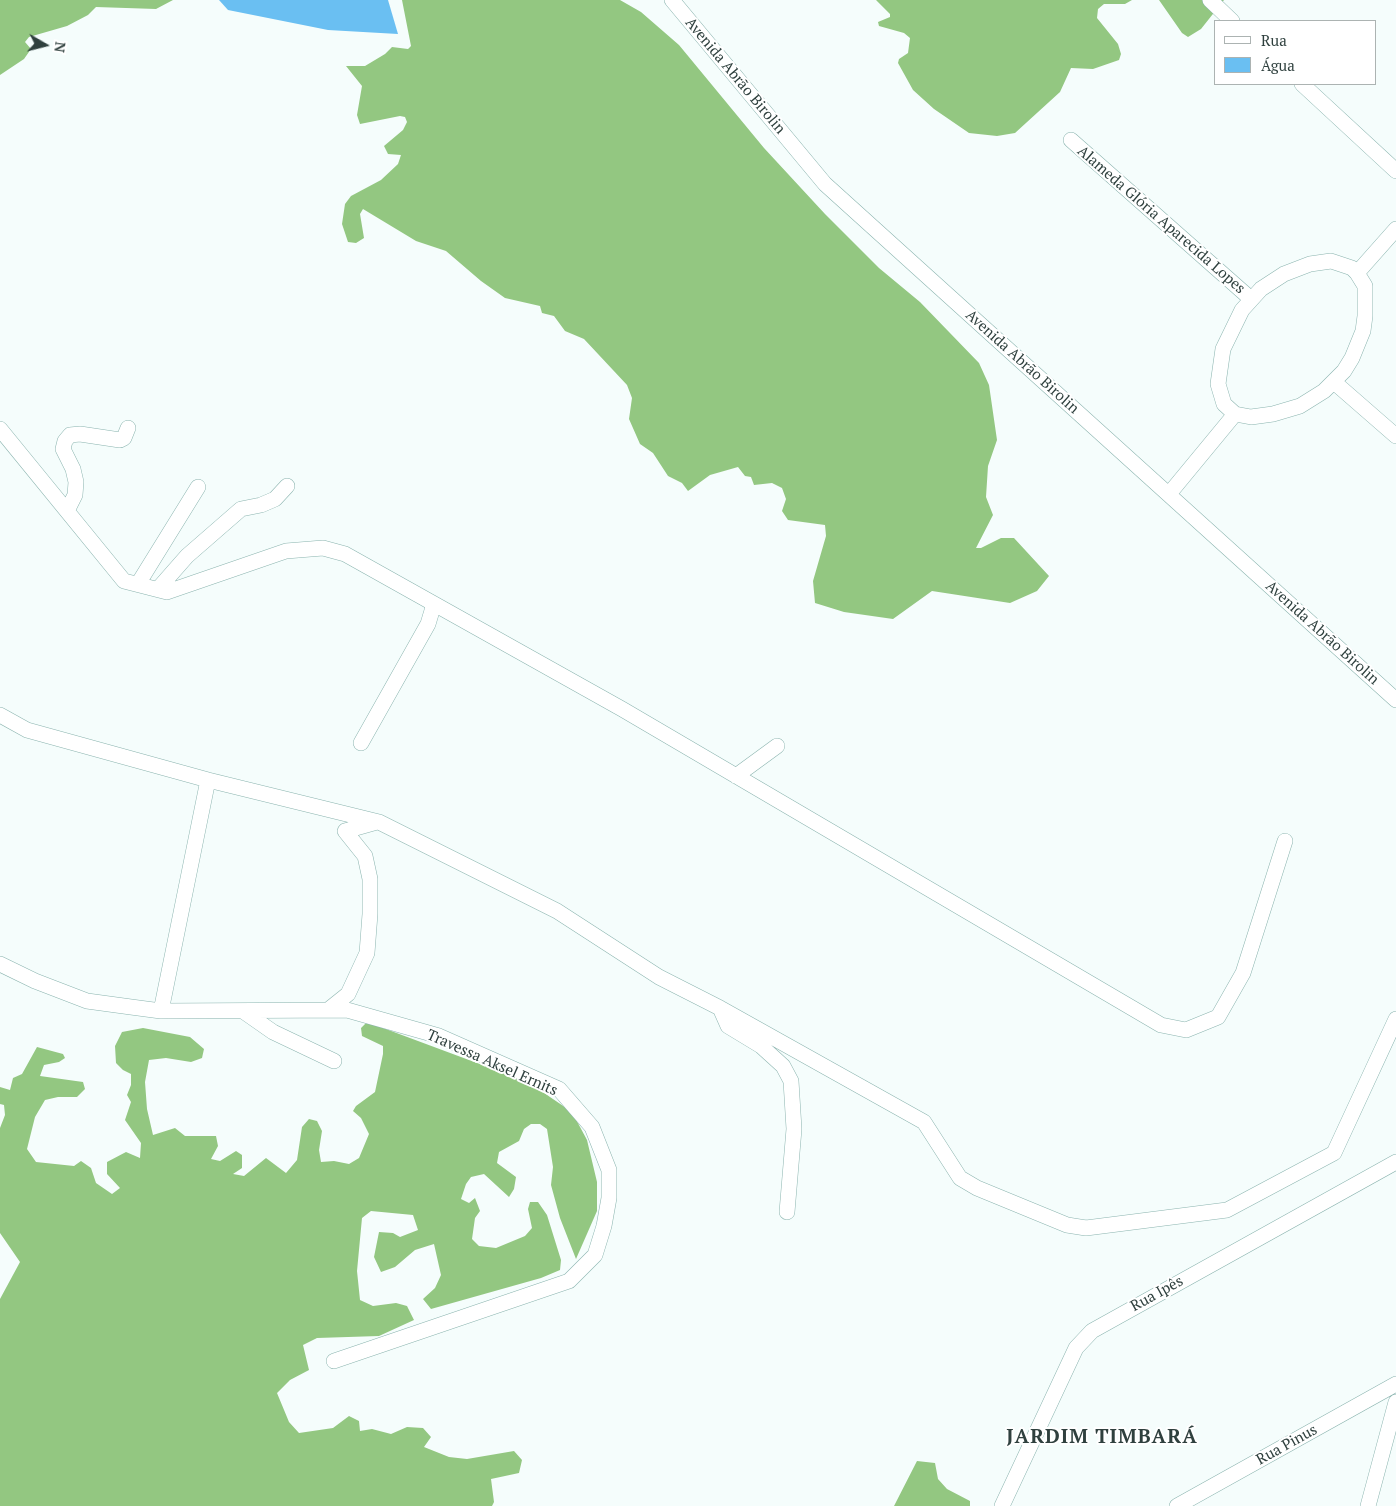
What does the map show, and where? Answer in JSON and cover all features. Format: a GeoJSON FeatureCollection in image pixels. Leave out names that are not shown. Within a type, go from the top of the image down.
{"type":"FeatureCollection","features":[{"type":"Feature","properties":{"kind":"street","name":"Avenida Abrão Birolin"},"geometry":{"type":"LineString","coordinates":[[672,0],[825,184],[1396,700]]}},
{"type":"Feature","properties":{"kind":"street"},"geometry":{"type":"LineString","coordinates":[[1210,0],[1231,20]]}},
{"type":"Feature","properties":{"kind":"street"},"geometry":{"type":"LineString","coordinates":[[1303,85],[1396,172]]}},
{"type":"Feature","properties":{"kind":"street","name":"Alameda Glória Aparecida Lopes"},"geometry":{"type":"LineString","coordinates":[[1071,140],[1251,299]]}},
{"type":"Feature","properties":{"kind":"street"},"geometry":{"type":"LineString","coordinates":[[1357,273],[1396,228]]}},
{"type":"Feature","properties":{"kind":"street"},"geometry":{"type":"LineString","coordinates":[[1338,262],[1357,273],[1366,294],[1362,331],[1352,358],[1334,382],[1312,400],[1287,411],[1251,417],[1235,414],[1224,404],[1219,391],[1220,363],[1234,322],[1251,299],[1278,277],[1310,264],[1338,262]]}},
{"type":"Feature","properties":{"kind":"street"},"geometry":{"type":"LineString","coordinates":[[1334,382],[1396,436]]}},
{"type":"Feature","properties":{"kind":"street"},"geometry":{"type":"LineString","coordinates":[[1169,494],[1235,414]]}},
{"type":"Feature","properties":{"kind":"street"},"geometry":{"type":"LineString","coordinates":[[67,511],[75,495],[76,482],[73,469],[63,449],[64,441],[70,435],[80,434],[120,440],[124,438],[128,428]]}},
{"type":"Feature","properties":{"kind":"street"},"geometry":{"type":"LineString","coordinates":[[0,430],[124,581],[167,592],[286,551],[323,548],[345,554],[736,776],[1161,1025],[1186,1030],[1218,1017],[1244,973],[1285,841]]}},
{"type":"Feature","properties":{"kind":"street"},"geometry":{"type":"LineString","coordinates":[[158,589],[187,556],[241,509],[261,505],[275,499],[287,486]]}},
{"type":"Feature","properties":{"kind":"street"},"geometry":{"type":"LineString","coordinates":[[138,584],[198,487]]}},
{"type":"Feature","properties":{"kind":"street"},"geometry":{"type":"LineString","coordinates":[[361,743],[428,624],[434,604]]}},
{"type":"Feature","properties":{"kind":"street"},"geometry":{"type":"LineString","coordinates":[[0,715],[26,730],[208,780],[379,822],[557,911],[659,977],[720,1008],[924,1122],[960,1178],[977,1188],[1067,1225],[1086,1228],[1226,1210],[1334,1153],[1396,1018]]}},
{"type":"Feature","properties":{"kind":"street"},"geometry":{"type":"LineString","coordinates":[[736,776],[777,746]]}},
{"type":"Feature","properties":{"kind":"street"},"geometry":{"type":"LineString","coordinates":[[161,1011],[208,780]]}},
{"type":"Feature","properties":{"kind":"street"},"geometry":{"type":"LineString","coordinates":[[328,1010],[348,994],[367,953],[370,879],[364,856],[345,831],[379,822]]}},
{"type":"Feature","properties":{"kind":"street","name":"Travessa Aksel Ernits"},"geometry":{"type":"LineString","coordinates":[[0,964],[35,982],[87,1001],[161,1011],[347,1010],[439,1036],[559,1089],[592,1127],[609,1170],[609,1189],[604,1226],[595,1254],[569,1281],[334,1362]]}},
{"type":"Feature","properties":{"kind":"street"},"geometry":{"type":"LineString","coordinates":[[720,1008],[728,1026],[761,1046],[783,1066],[791,1081],[794,1129],[787,1212]]}},
{"type":"Feature","properties":{"kind":"street"},"geometry":{"type":"LineString","coordinates":[[243,1010],[274,1032],[334,1061]]}},
{"type":"Feature","properties":{"kind":"street","name":"Rua Ipês"},"geometry":{"type":"LineString","coordinates":[[1002,1506],[1076,1348],[1092,1331],[1396,1162]]}},
{"type":"Feature","properties":{"kind":"street","name":"Rua Pinus"},"geometry":{"type":"LineString","coordinates":[[1177,1506],[1396,1384]]}},
{"type":"Feature","properties":{"kind":"street"},"geometry":{"type":"LineString","coordinates":[[1368,1506],[1396,1402]]}},
{"type":"Feature","properties":{"kind":"green space"},"geometry":{"type":"Polygon","coordinates":[[[0,0],[173,0],[156,9],[96,7],[88,15],[67,26],[29,37],[25,42],[31,49],[24,59],[0,75],[0,0]]]}},
{"type":"Feature","properties":{"kind":"green space"},"geometry":{"type":"Polygon","coordinates":[[[402,0],[620,0],[641,12],[679,45],[764,148],[825,214],[879,268],[920,302],[979,363],[989,385],[997,440],[988,466],[986,497],[993,515],[976,548],[981,548],[1001,538],[1014,538],[1049,576],[1037,591],[1010,603],[932,591],[893,619],[844,612],[815,603],[813,581],[826,536],[825,525],[788,520],[782,511],[786,499],[782,488],[772,483],[754,485],[751,477],[745,476],[738,467],[710,475],[688,491],[682,483],[668,476],[653,453],[640,444],[629,419],[632,398],[627,385],[584,339],[565,331],[554,316],[542,313],[540,306],[505,298],[481,281],[446,251],[416,241],[363,209],[360,214],[364,238],[356,243],[348,242],[342,224],[345,204],[351,196],[381,180],[398,164],[401,155],[388,154],[384,146],[403,130],[407,122],[405,117],[400,116],[360,124],[357,115],[362,86],[346,66],[365,66],[385,54],[392,47],[408,49],[411,46],[402,0]]]}},
{"type":"Feature","properties":{"kind":"green space"},"geometry":{"type":"Polygon","coordinates":[[[876,0],[1132,0],[1125,4],[1104,4],[1098,9],[1097,18],[1118,44],[1121,54],[1119,60],[1093,69],[1071,68],[1060,92],[1015,133],[997,136],[969,133],[934,109],[913,90],[898,63],[899,59],[908,53],[910,38],[904,33],[879,26],[878,22],[890,17],[890,14],[876,0]]]}},
{"type":"Feature","properties":{"kind":"green space"},"geometry":{"type":"Polygon","coordinates":[[[1159,0],[1224,0],[1201,29],[1188,37],[1182,33],[1159,0]]]}},
{"type":"Feature","properties":{"kind":"green space"},"geometry":{"type":"Polygon","coordinates":[[[367,1022],[528,1082],[572,1112],[587,1140],[597,1182],[597,1211],[576,1259],[560,1218],[551,1185],[553,1167],[547,1129],[540,1124],[531,1124],[524,1129],[519,1141],[499,1152],[497,1163],[516,1177],[514,1189],[509,1197],[484,1174],[471,1177],[466,1184],[461,1199],[469,1203],[475,1198],[480,1211],[475,1218],[472,1239],[479,1246],[496,1248],[525,1236],[532,1228],[528,1209],[530,1202],[538,1202],[547,1215],[561,1260],[560,1270],[541,1278],[431,1309],[423,1299],[435,1288],[441,1275],[434,1244],[415,1250],[395,1267],[381,1272],[374,1257],[379,1232],[393,1233],[400,1237],[418,1230],[413,1215],[371,1211],[362,1218],[357,1271],[360,1300],[373,1306],[396,1303],[407,1306],[414,1320],[379,1336],[317,1338],[303,1345],[309,1370],[290,1380],[277,1393],[289,1422],[299,1433],[333,1428],[349,1416],[359,1421],[360,1431],[372,1429],[391,1434],[407,1427],[423,1428],[431,1437],[424,1447],[449,1457],[467,1459],[514,1451],[522,1460],[519,1473],[491,1479],[494,1502],[492,1506],[0,1506],[0,1299],[20,1262],[0,1233],[0,1128],[5,1115],[4,1105],[0,1104],[0,1087],[10,1090],[13,1078],[22,1074],[37,1047],[63,1054],[65,1058],[59,1062],[44,1065],[40,1076],[83,1082],[85,1089],[77,1097],[58,1097],[45,1100],[35,1117],[27,1149],[36,1162],[74,1166],[81,1161],[91,1168],[96,1183],[112,1194],[120,1188],[107,1174],[107,1162],[126,1152],[140,1158],[141,1143],[125,1120],[131,1102],[127,1095],[131,1085],[131,1074],[123,1070],[116,1063],[115,1046],[122,1032],[143,1028],[190,1037],[204,1049],[202,1058],[191,1062],[166,1058],[149,1060],[145,1082],[147,1109],[153,1135],[175,1128],[185,1136],[216,1136],[218,1146],[211,1159],[220,1161],[236,1151],[242,1155],[242,1168],[233,1174],[244,1176],[266,1158],[286,1173],[297,1160],[302,1127],[309,1119],[317,1121],[322,1131],[319,1150],[321,1162],[334,1161],[349,1164],[359,1158],[369,1134],[361,1118],[353,1111],[356,1106],[375,1092],[383,1054],[383,1046],[362,1036],[361,1028],[367,1022]]]}},
{"type":"Feature","properties":{"kind":"green space"},"geometry":{"type":"Polygon","coordinates":[[[917,1461],[935,1463],[938,1479],[947,1489],[970,1501],[970,1506],[894,1506],[917,1461]]]}},
{"type":"Feature","properties":{"kind":"water"},"geometry":{"type":"Polygon","coordinates":[[[219,0],[388,0],[398,34],[328,30],[228,10],[219,0]]]}},
{"type":"Feature","properties":{"kind":"district","name":"JARDIM TIMBARÁ"},"geometry":{"type":"Point","coordinates":[1102,1437]}}]}
